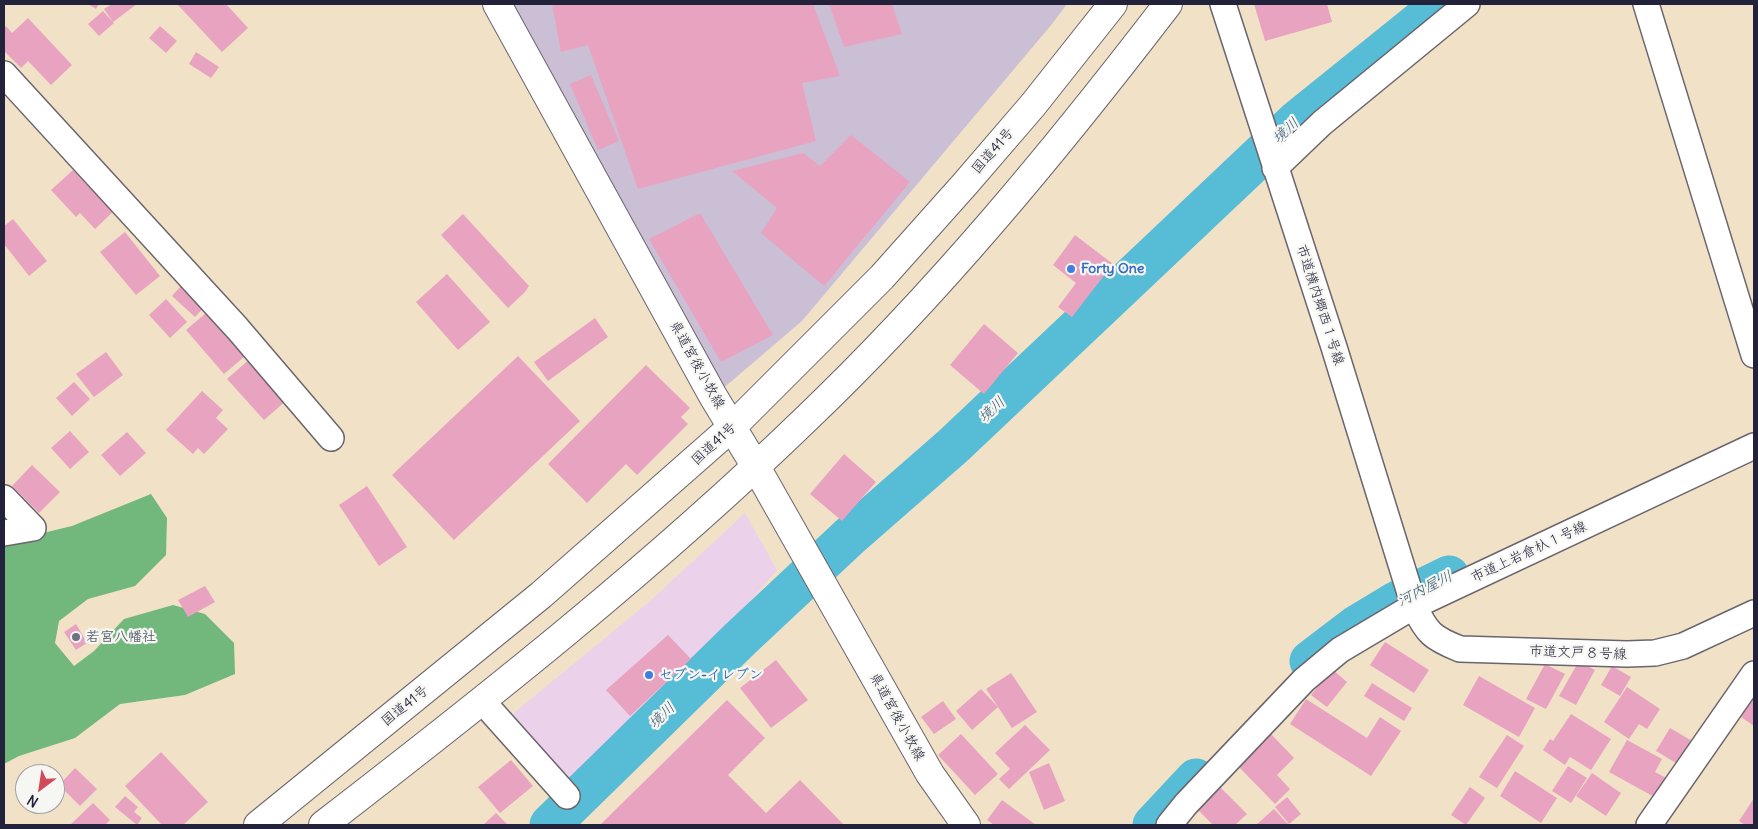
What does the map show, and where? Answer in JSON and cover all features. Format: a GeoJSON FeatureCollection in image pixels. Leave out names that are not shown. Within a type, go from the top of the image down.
{"type":"FeatureCollection","features":[{"type":"Feature","properties":{"kind":"main road","name":"県道宮後小牧線"},"geometry":{"type":"LineString","coordinates":[[497,4],[708,388],[756,467],[930,774],[966,825]]}},
{"type":"Feature","properties":{"kind":"main road","name":"国道41号"},"geometry":{"type":"LineString","coordinates":[[258,825],[541,595],[732,427],[882,277],[1033,106],[1113,4]]}},
{"type":"Feature","properties":{"kind":"main road"},"geometry":{"type":"LineString","coordinates":[[323,825],[483,702],[568,632],[687,529],[807,419],[928,293],[981,234],[1079,117],[1168,4]]}},
{"type":"Feature","properties":{"kind":"street","name":"市道横内郷西１号線"},"geometry":{"type":"LineString","coordinates":[[1222,4],[1333,344],[1414,606]]}},
{"type":"Feature","properties":{"kind":"street"},"geometry":{"type":"LineString","coordinates":[[1275,168],[1322,123],[1467,4]]}},
{"type":"Feature","properties":{"kind":"street"},"geometry":{"type":"LineString","coordinates":[[1646,4],[1754,355]]}},
{"type":"Feature","properties":{"kind":"street"},"geometry":{"type":"LineString","coordinates":[[4,74],[230,320],[331,438]]}},
{"type":"Feature","properties":{"kind":"street","name":"市道上岩倉杁１号線"},"geometry":{"type":"LineString","coordinates":[[1169,825],[1193,797],[1304,680],[1340,650],[1414,606],[1754,446]]}},
{"type":"Feature","properties":{"kind":"street"},"geometry":{"type":"LineString","coordinates":[[4,498],[33,528],[4,533]]}},
{"type":"Feature","properties":{"kind":"street","name":"市道文戸８号線"},"geometry":{"type":"LineString","coordinates":[[1414,606],[1428,632],[1442,642],[1460,649],[1627,654],[1655,653],[1683,646],[1754,613]]}},
{"type":"Feature","properties":{"kind":"street"},"geometry":{"type":"LineString","coordinates":[[1649,825],[1754,674]]}},
{"type":"Feature","properties":{"kind":"street"},"geometry":{"type":"LineString","coordinates":[[483,702],[567,796]]}},
{"type":"Feature","properties":{"kind":"shaded area"},"geometry":{"type":"Polygon","coordinates":[[[505,4],[1067,4],[802,321],[720,391],[505,4]]]}},
{"type":"Feature","properties":{"kind":"shaded area"},"geometry":{"type":"Polygon","coordinates":[[[745,513],[777,570],[690,670],[564,783],[505,720],[649,602],[745,513]]]}},
{"type":"Feature","properties":{"kind":"green space"},"geometry":{"type":"Polygon","coordinates":[[[151,494],[167,518],[166,555],[135,586],[88,599],[59,621],[55,643],[74,666],[94,651],[124,619],[173,605],[205,614],[234,643],[235,674],[185,695],[120,704],[75,738],[19,756],[4,764],[4,544],[72,526],[151,494]]]}},
{"type":"Feature","properties":{"kind":"building"},"geometry":{"type":"Polygon","coordinates":[[[88,4],[99,4],[96,9],[88,4]]]}},
{"type":"Feature","properties":{"kind":"building"},"geometry":{"type":"Polygon","coordinates":[[[112,4],[137,4],[113,22],[104,9],[112,4]]]}},
{"type":"Feature","properties":{"kind":"building"},"geometry":{"type":"Polygon","coordinates":[[[177,4],[226,4],[248,28],[222,52],[177,4]]]}},
{"type":"Feature","properties":{"kind":"building"},"geometry":{"type":"Polygon","coordinates":[[[552,4],[813,4],[840,76],[802,83],[816,141],[638,189],[588,45],[561,52],[552,4]]]}},
{"type":"Feature","properties":{"kind":"building"},"geometry":{"type":"Polygon","coordinates":[[[829,4],[892,4],[902,34],[844,47],[829,4]]]}},
{"type":"Feature","properties":{"kind":"building"},"geometry":{"type":"Polygon","coordinates":[[[1254,4],[1327,4],[1332,22],[1265,41],[1254,4]]]}},
{"type":"Feature","properties":{"kind":"building"},"geometry":{"type":"Polygon","coordinates":[[[103,11],[114,23],[99,36],[88,24],[103,11]]]}},
{"type":"Feature","properties":{"kind":"building"},"geometry":{"type":"Polygon","coordinates":[[[28,18],[72,65],[51,85],[28,61],[21,68],[4,51],[4,28],[6,26],[12,33],[28,18]]]}},
{"type":"Feature","properties":{"kind":"building"},"geometry":{"type":"Polygon","coordinates":[[[160,26],[177,41],[166,53],[149,38],[160,26]]]}},
{"type":"Feature","properties":{"kind":"building"},"geometry":{"type":"Polygon","coordinates":[[[196,52],[219,67],[211,78],[189,64],[196,52]]]}},
{"type":"Feature","properties":{"kind":"building"},"geometry":{"type":"Polygon","coordinates":[[[591,75],[619,141],[598,150],[570,84],[591,75]]]}},
{"type":"Feature","properties":{"kind":"building"},"geometry":{"type":"Polygon","coordinates":[[[851,135],[910,182],[824,286],[761,233],[777,208],[732,171],[803,153],[820,166],[851,135]]]}},
{"type":"Feature","properties":{"kind":"building"},"geometry":{"type":"Polygon","coordinates":[[[73,170],[105,204],[112,197],[120,205],[95,229],[80,213],[76,217],[51,190],[73,170]]]}},
{"type":"Feature","properties":{"kind":"building"},"geometry":{"type":"Polygon","coordinates":[[[700,213],[773,335],[721,362],[649,239],[700,213]]]}},
{"type":"Feature","properties":{"kind":"building"},"geometry":{"type":"Polygon","coordinates":[[[463,214],[529,286],[508,308],[441,235],[463,214]]]}},
{"type":"Feature","properties":{"kind":"building"},"geometry":{"type":"Polygon","coordinates":[[[13,219],[47,261],[29,276],[4,244],[4,226],[13,219]]]}},
{"type":"Feature","properties":{"kind":"building"},"geometry":{"type":"Polygon","coordinates":[[[125,232],[160,276],[136,295],[100,252],[125,232]]]}},
{"type":"Feature","properties":{"kind":"building"},"geometry":{"type":"Polygon","coordinates":[[[1075,235],[1113,264],[1072,317],[1058,307],[1076,283],[1053,265],[1075,235]]]}},
{"type":"Feature","properties":{"kind":"building"},"geometry":{"type":"Polygon","coordinates":[[[447,274],[490,322],[458,350],[416,302],[447,274]]]}},
{"type":"Feature","properties":{"kind":"building"},"geometry":{"type":"Polygon","coordinates":[[[187,279],[210,301],[195,317],[172,296],[187,279]]]}},
{"type":"Feature","properties":{"kind":"building"},"geometry":{"type":"Polygon","coordinates":[[[166,299],[187,322],[170,338],[149,315],[166,299]]]}},
{"type":"Feature","properties":{"kind":"building"},"geometry":{"type":"Polygon","coordinates":[[[213,307],[251,351],[224,374],[186,330],[213,307]]]}},
{"type":"Feature","properties":{"kind":"building"},"geometry":{"type":"Polygon","coordinates":[[[595,318],[608,337],[548,381],[534,362],[595,318]]]}},
{"type":"Feature","properties":{"kind":"building"},"geometry":{"type":"Polygon","coordinates":[[[984,324],[1018,353],[984,394],[950,365],[984,324]]]}},
{"type":"Feature","properties":{"kind":"building"},"geometry":{"type":"Polygon","coordinates":[[[106,352],[123,375],[94,397],[76,374],[106,352]]]}},
{"type":"Feature","properties":{"kind":"building"},"geometry":{"type":"Polygon","coordinates":[[[518,356],[580,421],[454,540],[392,475],[518,356]]]}},
{"type":"Feature","properties":{"kind":"building"},"geometry":{"type":"Polygon","coordinates":[[[251,358],[288,399],[264,420],[227,379],[251,358]]]}},
{"type":"Feature","properties":{"kind":"building"},"geometry":{"type":"Polygon","coordinates":[[[646,365],[690,408],[681,417],[688,424],[637,475],[626,464],[587,503],[548,464],[646,365]]]}},
{"type":"Feature","properties":{"kind":"building"},"geometry":{"type":"Polygon","coordinates":[[[74,382],[90,399],[72,416],[56,398],[74,382]]]}},
{"type":"Feature","properties":{"kind":"building"},"geometry":{"type":"Polygon","coordinates":[[[202,391],[223,410],[216,418],[228,429],[204,454],[198,448],[193,454],[166,430],[202,391]]]}},
{"type":"Feature","properties":{"kind":"building"},"geometry":{"type":"Polygon","coordinates":[[[70,431],[89,452],[70,469],[51,448],[70,431]]]}},
{"type":"Feature","properties":{"kind":"building"},"geometry":{"type":"Polygon","coordinates":[[[127,432],[146,453],[120,476],[101,455],[127,432]]]}},
{"type":"Feature","properties":{"kind":"building"},"geometry":{"type":"Polygon","coordinates":[[[844,454],[876,482],[842,521],[810,494],[844,454]]]}},
{"type":"Feature","properties":{"kind":"building"},"geometry":{"type":"Polygon","coordinates":[[[32,465],[60,492],[39,513],[12,486],[32,465]]]}},
{"type":"Feature","properties":{"kind":"building"},"geometry":{"type":"Polygon","coordinates":[[[367,486],[407,547],[379,566],[339,505],[367,486]]]}},
{"type":"Feature","properties":{"kind":"building"},"geometry":{"type":"Polygon","coordinates":[[[205,586],[215,602],[188,617],[178,600],[205,586]]]}},
{"type":"Feature","properties":{"kind":"building","name":"若宮八幡社"},"geometry":{"type":"Polygon","coordinates":[[[76,624],[87,643],[76,650],[64,632],[76,624]]]}},
{"type":"Feature","properties":{"kind":"building","name":"セブン-イレブン"},"geometry":{"type":"Polygon","coordinates":[[[668,635],[691,659],[630,716],[606,690],[668,635]]]}},
{"type":"Feature","properties":{"kind":"building"},"geometry":{"type":"Polygon","coordinates":[[[1385,642],[1429,670],[1414,693],[1370,665],[1385,642]]]}},
{"type":"Feature","properties":{"kind":"building"},"geometry":{"type":"Polygon","coordinates":[[[776,660],[808,700],[771,728],[740,688],[776,660]]]}},
{"type":"Feature","properties":{"kind":"building"},"geometry":{"type":"Polygon","coordinates":[[[1579,661],[1595,670],[1576,705],[1559,696],[1579,661]]]}},
{"type":"Feature","properties":{"kind":"building"},"geometry":{"type":"Polygon","coordinates":[[[1545,664],[1565,674],[1546,709],[1526,699],[1545,664]]]}},
{"type":"Feature","properties":{"kind":"building"},"geometry":{"type":"Polygon","coordinates":[[[1612,666],[1631,677],[1620,696],[1601,685],[1612,666]]]}},
{"type":"Feature","properties":{"kind":"building"},"geometry":{"type":"Polygon","coordinates":[[[1332,669],[1347,682],[1327,707],[1311,695],[1332,669]]]}},
{"type":"Feature","properties":{"kind":"building"},"geometry":{"type":"Polygon","coordinates":[[[1011,673],[1037,712],[1012,728],[986,689],[1011,673]]]}},
{"type":"Feature","properties":{"kind":"building"},"geometry":{"type":"Polygon","coordinates":[[[1479,676],[1535,708],[1519,737],[1463,705],[1479,676]]]}},
{"type":"Feature","properties":{"kind":"building"},"geometry":{"type":"Polygon","coordinates":[[[1372,683],[1412,708],[1404,721],[1364,696],[1372,683]]]}},
{"type":"Feature","properties":{"kind":"building"},"geometry":{"type":"Polygon","coordinates":[[[1627,687],[1660,709],[1647,729],[1639,724],[1629,739],[1604,722],[1627,687]]]}},
{"type":"Feature","properties":{"kind":"building"},"geometry":{"type":"Polygon","coordinates":[[[981,689],[998,707],[972,730],[956,711],[981,689]]]}},
{"type":"Feature","properties":{"kind":"building"},"geometry":{"type":"Polygon","coordinates":[[[1754,696],[1754,726],[1741,717],[1754,696]]]}},
{"type":"Feature","properties":{"kind":"building"},"geometry":{"type":"Polygon","coordinates":[[[1306,699],[1367,738],[1380,717],[1401,731],[1371,776],[1290,724],[1306,699]]]}},
{"type":"Feature","properties":{"kind":"building"},"geometry":{"type":"Polygon","coordinates":[[[727,700],[765,738],[728,775],[766,813],[800,780],[844,825],[600,825],[727,700]]]}},
{"type":"Feature","properties":{"kind":"building"},"geometry":{"type":"Polygon","coordinates":[[[943,701],[956,719],[934,734],[921,717],[943,701]]]}},
{"type":"Feature","properties":{"kind":"building"},"geometry":{"type":"Polygon","coordinates":[[[1571,714],[1611,739],[1591,770],[1570,757],[1565,765],[1543,750],[1550,739],[1553,741],[1571,714]]]}},
{"type":"Feature","properties":{"kind":"building"},"geometry":{"type":"Polygon","coordinates":[[[1025,725],[1050,750],[1009,789],[999,779],[1010,769],[995,753],[1025,725]]]}},
{"type":"Feature","properties":{"kind":"building"},"geometry":{"type":"Polygon","coordinates":[[[1670,728],[1694,742],[1681,766],[1656,751],[1670,728]]]}},
{"type":"Feature","properties":{"kind":"building"},"geometry":{"type":"Polygon","coordinates":[[[961,734],[998,774],[975,795],[938,755],[961,734]]]}},
{"type":"Feature","properties":{"kind":"building"},"geometry":{"type":"Polygon","coordinates":[[[1271,734],[1294,758],[1277,775],[1290,789],[1275,804],[1238,766],[1271,734]]]}},
{"type":"Feature","properties":{"kind":"building"},"geometry":{"type":"Polygon","coordinates":[[[1507,735],[1524,746],[1497,788],[1479,777],[1507,735]]]}},
{"type":"Feature","properties":{"kind":"building"},"geometry":{"type":"Polygon","coordinates":[[[1627,740],[1662,759],[1655,772],[1668,779],[1658,799],[1609,772],[1627,740]]]}},
{"type":"Feature","properties":{"kind":"building"},"geometry":{"type":"Polygon","coordinates":[[[161,752],[208,802],[183,825],[162,825],[125,786],[161,752]]]}},
{"type":"Feature","properties":{"kind":"building"},"geometry":{"type":"Polygon","coordinates":[[[511,760],[533,786],[500,813],[478,787],[511,760]]]}},
{"type":"Feature","properties":{"kind":"building"},"geometry":{"type":"Polygon","coordinates":[[[1049,763],[1065,801],[1044,810],[1029,772],[1049,763]]]}},
{"type":"Feature","properties":{"kind":"building"},"geometry":{"type":"Polygon","coordinates":[[[1568,766],[1587,778],[1571,803],[1552,791],[1568,766]]]}},
{"type":"Feature","properties":{"kind":"building"},"geometry":{"type":"Polygon","coordinates":[[[75,768],[97,789],[80,806],[65,791],[65,779],[75,768]]]}},
{"type":"Feature","properties":{"kind":"building"},"geometry":{"type":"Polygon","coordinates":[[[1515,771],[1557,798],[1541,823],[1500,796],[1515,771]]]}},
{"type":"Feature","properties":{"kind":"building"},"geometry":{"type":"Polygon","coordinates":[[[1592,773],[1621,793],[1606,816],[1576,796],[1592,773]]]}},
{"type":"Feature","properties":{"kind":"building"},"geometry":{"type":"Polygon","coordinates":[[[1219,786],[1247,814],[1235,825],[1213,825],[1196,808],[1219,786]]]}},
{"type":"Feature","properties":{"kind":"building"},"geometry":{"type":"Polygon","coordinates":[[[1470,787],[1485,798],[1466,825],[1451,815],[1470,787]]]}},
{"type":"Feature","properties":{"kind":"building"},"geometry":{"type":"Polygon","coordinates":[[[125,796],[138,807],[134,812],[142,818],[137,825],[115,807],[125,796]]]}},
{"type":"Feature","properties":{"kind":"building"},"geometry":{"type":"Polygon","coordinates":[[[1287,797],[1301,814],[1289,824],[1275,807],[1287,797]]]}},
{"type":"Feature","properties":{"kind":"building"},"geometry":{"type":"Polygon","coordinates":[[[1754,798],[1754,825],[1745,825],[1739,821],[1754,798]]]}},
{"type":"Feature","properties":{"kind":"building"},"geometry":{"type":"Polygon","coordinates":[[[1002,800],[1036,825],[994,825],[987,820],[1002,800]]]}},
{"type":"Feature","properties":{"kind":"building"},"geometry":{"type":"Polygon","coordinates":[[[93,803],[110,820],[105,825],[70,825],[93,803]]]}},
{"type":"Feature","properties":{"kind":"building"},"geometry":{"type":"Polygon","coordinates":[[[1274,809],[1289,825],[1256,825],[1274,809]]]}},
{"type":"Feature","properties":{"kind":"building"},"geometry":{"type":"Polygon","coordinates":[[[496,813],[508,825],[483,825],[496,813]]]}},
{"type":"Feature","properties":{"kind":"waterway","name":"境川"},"geometry":{"type":"LineString","coordinates":[[550,825],[740,639],[850,536],[953,446],[1298,120],[1442,4]]}},
{"type":"Feature","properties":{"kind":"waterway","name":"河内屋川"},"geometry":{"type":"LineString","coordinates":[[1310,661],[1356,626],[1394,603],[1449,576]]}},
{"type":"Feature","properties":{"kind":"waterway","name":"河内屋川"},"geometry":{"type":"LineString","coordinates":[[1153,825],[1196,779]]}},
{"type":"Feature","properties":{"kind":"place","name":"Forty One"},"geometry":{"type":"Point","coordinates":[1071,269]}},
{"type":"Feature","properties":{"kind":"place","name":"若宮八幡社"},"geometry":{"type":"Point","coordinates":[76,637]}},
{"type":"Feature","properties":{"kind":"place","name":"セブン-イレブン"},"geometry":{"type":"Point","coordinates":[649,675]}}]}
